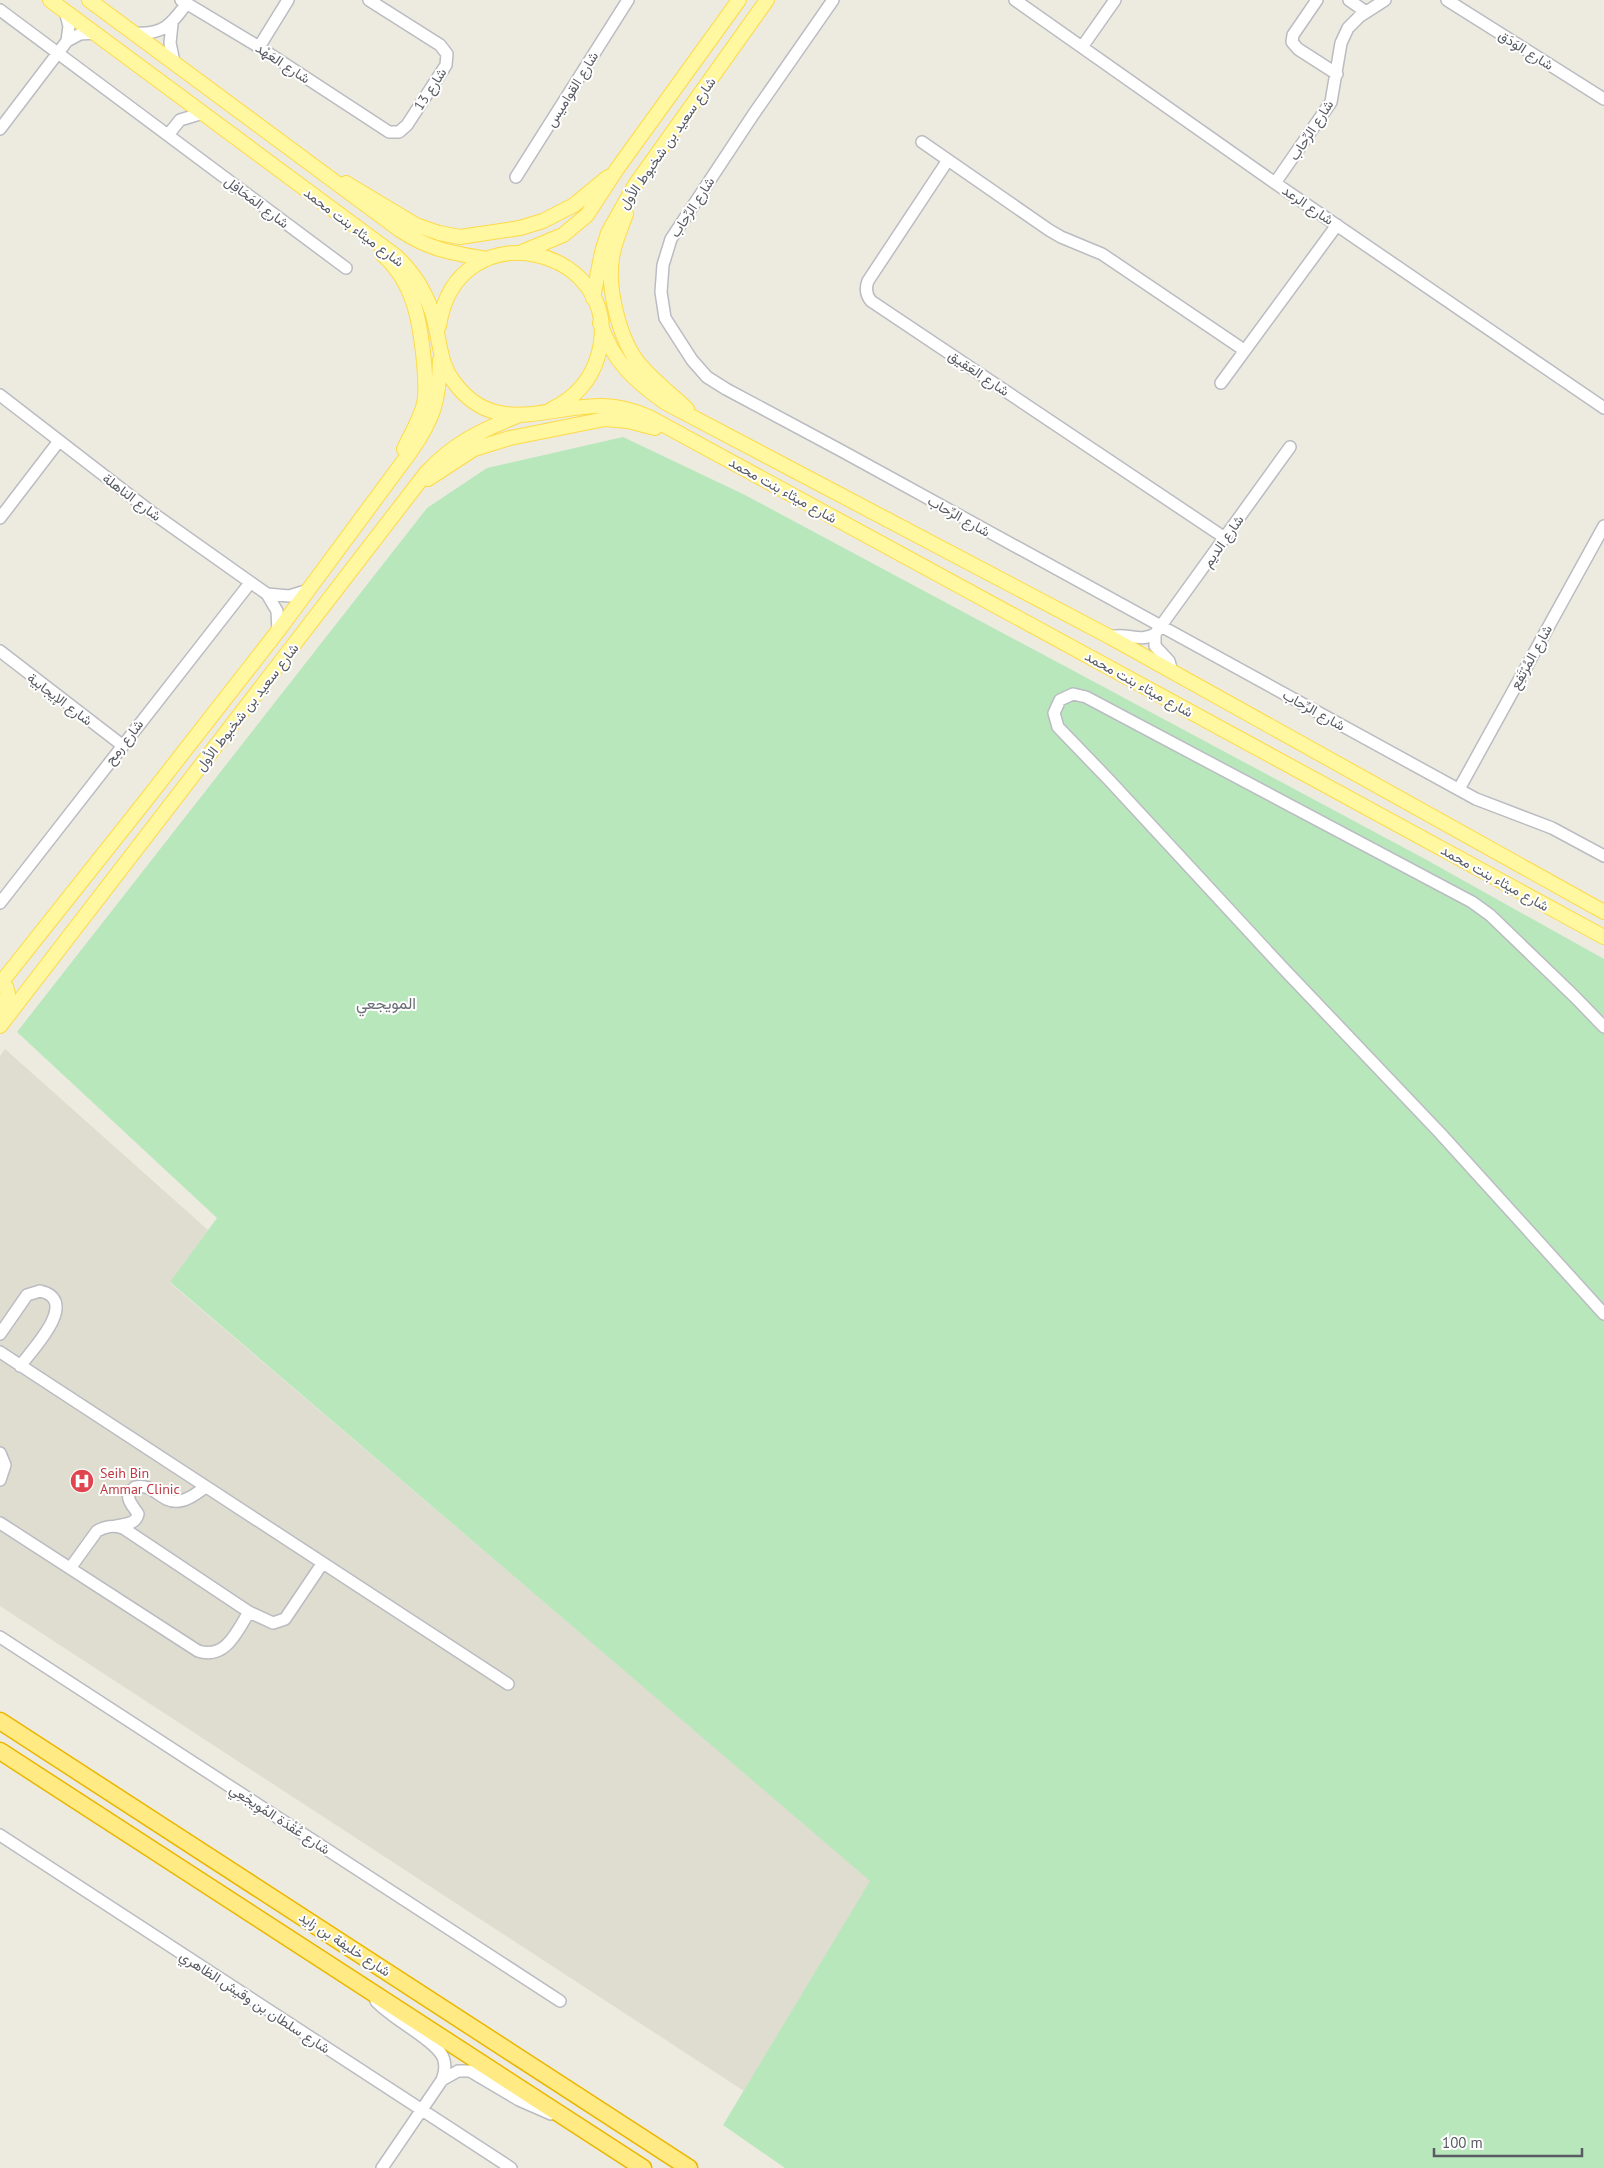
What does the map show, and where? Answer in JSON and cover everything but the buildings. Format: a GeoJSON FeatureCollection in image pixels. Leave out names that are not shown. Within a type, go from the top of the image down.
{"type":"FeatureCollection","features":[{"type":"Feature","properties":{"kind":"highway","name":"شارع خليفة بن زايد"},"geometry":{"type":"LineString","coordinates":[[0,1720],[689,2168]]}},
{"type":"Feature","properties":{"kind":"highway","name":"شارع خليفة بن زايد"},"geometry":{"type":"LineString","coordinates":[[0,1751],[643,2168]]}},
{"type":"Feature","properties":{"kind":"main road","name":"شارع ميثاء بنت محمد"},"geometry":{"type":"LineString","coordinates":[[50,0],[397,257],[410,269],[428,300],[438,334],[440,354],[453,382],[468,398],[496,413],[517,416],[599,406],[624,408],[649,417],[1604,937]]}},
{"type":"Feature","properties":{"kind":"main road","name":"شارع ميثاء بنت محمد"},"geometry":{"type":"LineString","coordinates":[[89,0],[417,242],[455,255],[486,259]]}},
{"type":"Feature","properties":{"kind":"main road","name":"شارع سعيد بن شخبوط الأول"},"geometry":{"type":"LineString","coordinates":[[521,252],[549,242],[576,226],[597,203],[616,169],[738,0]]}},
{"type":"Feature","properties":{"kind":"main road","name":"شارع سعيد بن شخبوط الأول"},"geometry":{"type":"LineString","coordinates":[[593,298],[602,252],[608,233],[635,185],[767,0]]}},
{"type":"Feature","properties":{"kind":"main road"},"geometry":{"type":"LineString","coordinates":[[329,178],[349,183],[416,225],[439,233],[460,237],[520,228],[549,218],[574,205],[616,169]]}},
{"type":"Feature","properties":{"kind":"main road"},"geometry":{"type":"LineString","coordinates":[[635,185],[612,257],[612,284],[620,325],[628,346],[640,364],[702,422]]}},
{"type":"Feature","properties":{"kind":"main road"},"geometry":{"type":"LineString","coordinates":[[328,206],[343,225],[384,256],[396,270],[414,303],[420,321],[426,388],[424,401],[416,426],[395,471]]}},
{"type":"Feature","properties":{"kind":"main road"},"geometry":{"type":"LineString","coordinates":[[438,334],[441,310],[451,289],[467,271],[486,259],[498,255],[521,252],[548,258],[562,264],[585,285],[593,298],[600,323],[600,346],[594,369],[582,388],[564,404],[543,413]]}},
{"type":"Feature","properties":{"kind":"main road","name":"شارع ميثاء بنت محمد"},"geometry":{"type":"LineString","coordinates":[[600,323],[612,353],[630,374],[666,403],[1110,637],[1604,912]]}},
{"type":"Feature","properties":{"kind":"main road","name":"شارع سعيد بن شخبوط الأول"},"geometry":{"type":"LineString","coordinates":[[0,984],[278,631],[395,471],[412,452],[430,421],[437,401],[440,354]]}},
{"type":"Feature","properties":{"kind":"main road","name":"شارع سعيد بن شخبوط الأول"},"geometry":{"type":"LineString","coordinates":[[0,1026],[437,461],[460,442],[480,431],[517,416]]}},
{"type":"Feature","properties":{"kind":"main road"},"geometry":{"type":"LineString","coordinates":[[416,488],[458,458],[492,442],[593,420],[628,420],[689,439]]}},
{"type":"Feature","properties":{"kind":"main road"},"geometry":{"type":"LineString","coordinates":[[0,984],[6,988],[8,994],[0,1008]]}},
{"type":"Feature","properties":{"kind":"street"},"geometry":{"type":"LineString","coordinates":[[258,47],[288,0]]}},
{"type":"Feature","properties":{"kind":"street","name":"شارع 13"},"geometry":{"type":"LineString","coordinates":[[368,0],[440,45],[447,54],[448,60],[404,129],[389,132],[378,125]]}},
{"type":"Feature","properties":{"kind":"street","name":"شارع القواميس"},"geometry":{"type":"LineString","coordinates":[[516,178],[628,0]]}},
{"type":"Feature","properties":{"kind":"street","name":"شارع الرِّحاب"},"geometry":{"type":"LineString","coordinates":[[833,0],[753,115],[671,239],[662,274],[661,292],[665,318],[692,360],[707,376],[726,389],[840,450],[1158,630],[1459,789],[1493,806],[1552,828],[1604,856]]}},
{"type":"Feature","properties":{"kind":"street","name":"شارع الرعد"},"geometry":{"type":"LineString","coordinates":[[1015,0],[1276,183],[1604,408]]}},
{"type":"Feature","properties":{"kind":"street"},"geometry":{"type":"LineString","coordinates":[[1082,47],[1115,0]]}},
{"type":"Feature","properties":{"kind":"street"},"geometry":{"type":"LineString","coordinates":[[1317,0],[1293,35],[1292,42],[1295,47],[1337,74]]}},
{"type":"Feature","properties":{"kind":"street"},"geometry":{"type":"LineString","coordinates":[[1349,0],[1366,12]]}},
{"type":"Feature","properties":{"kind":"street","name":"شارع الرِّحاب"},"geometry":{"type":"LineString","coordinates":[[1276,183],[1331,102],[1339,53],[1344,36],[1354,22],[1385,0]]}},
{"type":"Feature","properties":{"kind":"street","name":"شارع الوَدَق"},"geometry":{"type":"LineString","coordinates":[[1447,0],[1604,99]]}},
{"type":"Feature","properties":{"kind":"street","name":"شارع العَهْد"},"geometry":{"type":"LineString","coordinates":[[172,24],[184,2],[258,47],[378,125]]}},
{"type":"Feature","properties":{"kind":"street","name":"شارع المَحَافِل"},"geometry":{"type":"LineString","coordinates":[[0,10],[346,268]]}},
{"type":"Feature","properties":{"kind":"street"},"geometry":{"type":"LineString","coordinates":[[65,11],[70,26],[67,41]]}},
{"type":"Feature","properties":{"kind":"street"},"geometry":{"type":"LineString","coordinates":[[134,33],[154,32],[172,24],[170,43],[174,62]]}},
{"type":"Feature","properties":{"kind":"street"},"geometry":{"type":"LineString","coordinates":[[0,129],[67,41],[80,34],[95,33]]}},
{"type":"Feature","properties":{"kind":"street"},"geometry":{"type":"LineString","coordinates":[[168,135],[180,120],[179,96]]}},
{"type":"Feature","properties":{"kind":"street"},"geometry":{"type":"LineString","coordinates":[[180,120],[203,113]]}},
{"type":"Feature","properties":{"kind":"street"},"geometry":{"type":"LineString","coordinates":[[922,142],[1060,237],[1102,254],[1244,350]]}},
{"type":"Feature","properties":{"kind":"street","name":"شارع العَقِيق"},"geometry":{"type":"LineString","coordinates":[[948,160],[868,282],[866,292],[868,297],[871,301],[1225,538]]}},
{"type":"Feature","properties":{"kind":"street"},"geometry":{"type":"LineString","coordinates":[[1221,383],[1337,225]]}},
{"type":"Feature","properties":{"kind":"street","name":"شارع الناهلة"},"geometry":{"type":"LineString","coordinates":[[0,395],[154,514],[267,594]]}},
{"type":"Feature","properties":{"kind":"street"},"geometry":{"type":"LineString","coordinates":[[0,518],[59,442]]}},
{"type":"Feature","properties":{"kind":"street","name":"شارع الديم"},"geometry":{"type":"LineString","coordinates":[[1158,630],[1290,446]]}},
{"type":"Feature","properties":{"kind":"street","name":"شارع المُرْتَفِع"},"geometry":{"type":"LineString","coordinates":[[1459,789],[1604,526]]}},
{"type":"Feature","properties":{"kind":"street","name":"شارع رمح"},"geometry":{"type":"LineString","coordinates":[[2,896],[250,583]]}},
{"type":"Feature","properties":{"kind":"street"},"geometry":{"type":"LineString","coordinates":[[267,594],[288,596],[309,590]]}},
{"type":"Feature","properties":{"kind":"street"},"geometry":{"type":"LineString","coordinates":[[267,594],[276,611],[278,631]]}},
{"type":"Feature","properties":{"kind":"street"},"geometry":{"type":"LineString","coordinates":[[1110,637],[1120,635],[1141,639],[1158,630]]}},
{"type":"Feature","properties":{"kind":"street"},"geometry":{"type":"LineString","coordinates":[[1158,630],[1155,646],[1169,661],[1172,672]]}},
{"type":"Feature","properties":{"kind":"street","name":"شارع الإيجابية"},"geometry":{"type":"LineString","coordinates":[[0,651],[122,745]]}},
{"type":"Feature","properties":{"kind":"street"},"geometry":{"type":"LineString","coordinates":[[1604,1027],[1490,915],[1472,902],[1086,697],[1077,694],[1068,695],[1057,704],[1054,718],[1058,728],[1440,1133],[1604,1314]]}},
{"type":"Feature","properties":{"kind":"street"},"geometry":{"type":"LineString","coordinates":[[0,1334],[27,1295],[40,1291],[53,1298],[57,1306],[54,1320],[20,1366]]}},
{"type":"Feature","properties":{"kind":"street"},"geometry":{"type":"LineString","coordinates":[[0,1352],[508,1684]]}},
{"type":"Feature","properties":{"kind":"street"},"geometry":{"type":"LineString","coordinates":[[0,1453],[5,1465],[0,1480]]}},
{"type":"Feature","properties":{"kind":"street"},"geometry":{"type":"LineString","coordinates":[[71,1567],[97,1531],[103,1527],[132,1523],[137,1519],[138,1514],[130,1506],[128,1498],[130,1492],[135,1487],[146,1487],[162,1497],[179,1501],[187,1500],[205,1487]]}},
{"type":"Feature","properties":{"kind":"street"},"geometry":{"type":"LineString","coordinates":[[0,1523],[71,1567],[198,1651],[212,1653],[226,1646],[249,1612]]}},
{"type":"Feature","properties":{"kind":"street"},"geometry":{"type":"LineString","coordinates":[[116,1526],[123,1528],[249,1612],[273,1623],[285,1619],[322,1564]]}},
{"type":"Feature","properties":{"kind":"street","name":"شارع عُقْدَة المُوِيجْعِي"},"geometry":{"type":"LineString","coordinates":[[0,1637],[560,2001]]}},
{"type":"Feature","properties":{"kind":"street","name":"شارع سلطان بن وقيش الظاهري"},"geometry":{"type":"LineString","coordinates":[[0,1835],[511,2168]]}},
{"type":"Feature","properties":{"kind":"street"},"geometry":{"type":"LineString","coordinates":[[362,1985],[388,2013],[439,2051],[445,2068],[442,2080],[382,2168]]}},
{"type":"Feature","properties":{"kind":"street"},"geometry":{"type":"LineString","coordinates":[[442,2080],[458,2071],[470,2070],[531,2106],[568,2119]]}},
{"type":"Feature","properties":{"kind":"shaded area"},"geometry":{"type":"Polygon","coordinates":[[[5,1049],[208,1230],[170,1283],[871,1881],[744,2091],[0,1606],[0,1056],[5,1049]]]}},
{"type":"Feature","properties":{"kind":"green space"},"geometry":{"type":"Polygon","coordinates":[[[623,437],[745,495],[1425,859],[1604,959],[1604,2168],[785,2168],[723,2125],[870,1881],[170,1282],[217,1218],[17,1032],[427,508],[487,468],[623,437]]]}},
{"type":"Feature","properties":{"kind":"place","name":"Seih Bin Ammar Clinic"},"geometry":{"type":"Point","coordinates":[82,1481]}},
{"type":"Feature","properties":{"kind":"district","name":"المويجعي"},"geometry":{"type":"Point","coordinates":[386,1003]}}]}
